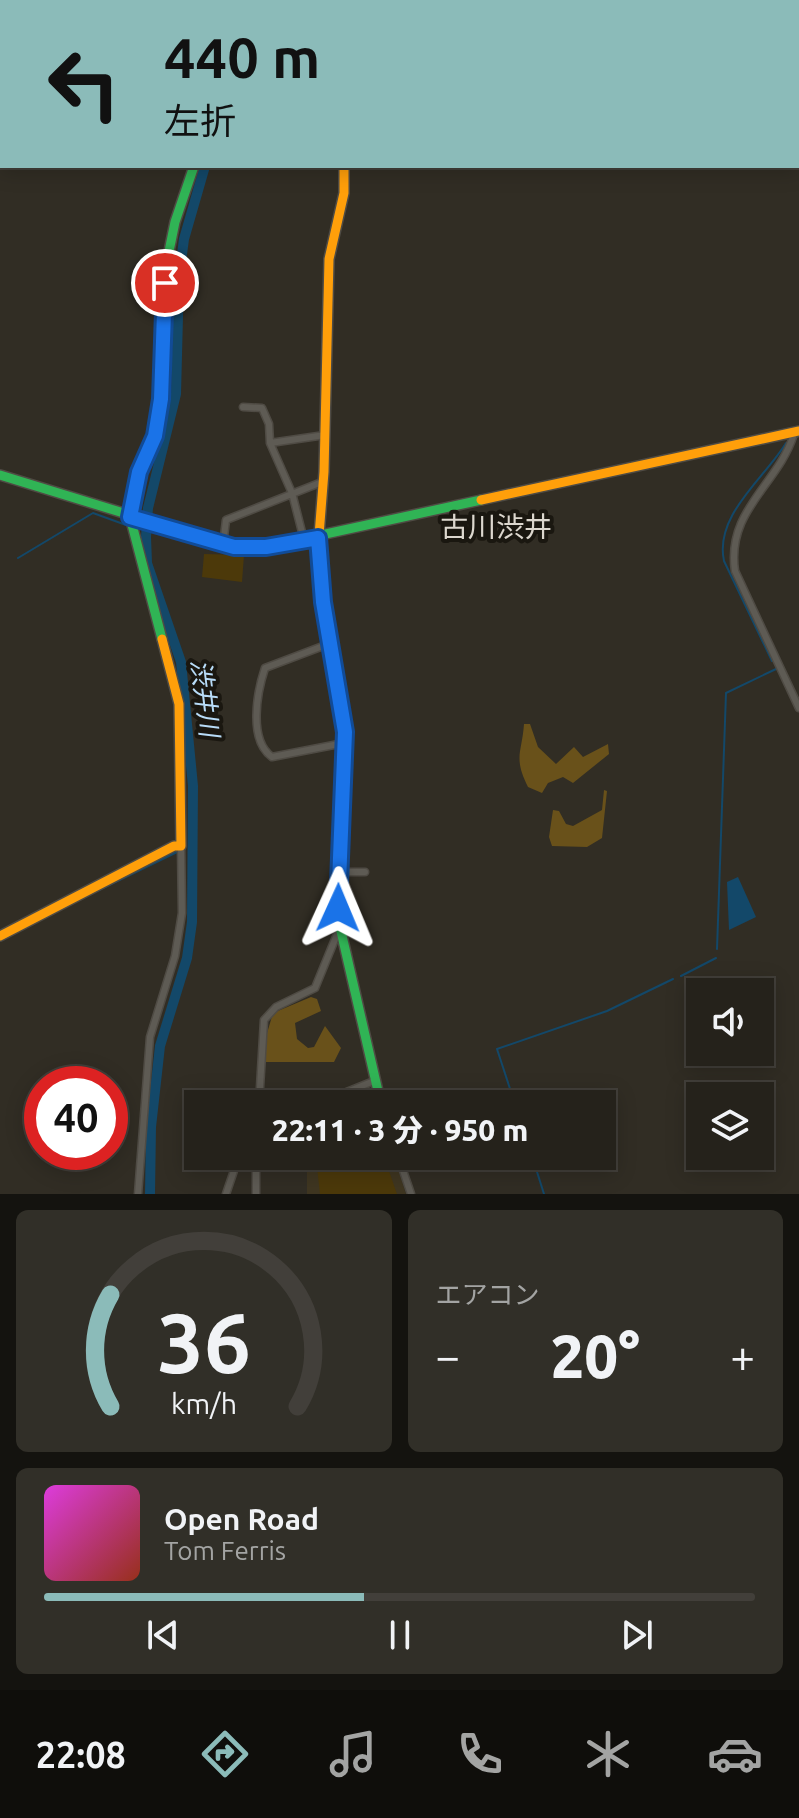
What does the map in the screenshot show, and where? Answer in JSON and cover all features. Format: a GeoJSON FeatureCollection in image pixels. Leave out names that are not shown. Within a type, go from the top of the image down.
{"type":"FeatureCollection","features":[{"type":"Feature","properties":{"kind":"street"},"geometry":{"type":"LineString","coordinates":[[138,1194],[150,1037],[175,956],[182,913],[179,704],[131,518],[139,472],[155,436],[164,365],[166,266],[175,222],[193,168]]}},
{"type":"Feature","properties":{"kind":"street"},"geometry":{"type":"LineString","coordinates":[[344,168],[344,193],[329,259],[319,568],[344,743],[340,927],[377,1090]]}},
{"type":"Feature","properties":{"kind":"street"},"geometry":{"type":"LineString","coordinates":[[243,407],[262,408],[269,424],[270,443],[293,495],[304,540]]}},
{"type":"Feature","properties":{"kind":"street"},"geometry":{"type":"LineString","coordinates":[[0,475],[223,545],[266,547],[796,432]]}},
{"type":"Feature","properties":{"kind":"street"},"geometry":{"type":"LineString","coordinates":[[796,432],[748,508],[732,549],[735,571],[799,708]]}},
{"type":"Feature","properties":{"kind":"street"},"geometry":{"type":"LineString","coordinates":[[270,443],[325,435]]}},
{"type":"Feature","properties":{"kind":"street"},"geometry":{"type":"LineString","coordinates":[[223,545],[226,520],[322,482]]}},
{"type":"Feature","properties":{"kind":"street"},"geometry":{"type":"LineString","coordinates":[[331,643],[265,668],[256,726],[262,747],[272,757],[344,743]]}},
{"type":"Feature","properties":{"kind":"street"},"geometry":{"type":"LineString","coordinates":[[0,936],[174,846],[181,846]]}},
{"type":"Feature","properties":{"kind":"street"},"geometry":{"type":"LineString","coordinates":[[339,872],[365,872]]}},
{"type":"Feature","properties":{"kind":"street"},"geometry":{"type":"LineString","coordinates":[[260,1090],[264,1020],[276,1007],[315,988],[340,927]]}},
{"type":"Feature","properties":{"kind":"street"},"geometry":{"type":"LineString","coordinates":[[352,1090],[374,1081]]}},
{"type":"Feature","properties":{"kind":"street"},"geometry":{"type":"LineString","coordinates":[[226,1194],[234,1170]]}},
{"type":"Feature","properties":{"kind":"street"},"geometry":{"type":"LineString","coordinates":[[256,1170],[256,1194]]}},
{"type":"Feature","properties":{"kind":"street"},"geometry":{"type":"LineString","coordinates":[[403,1170],[411,1194]]}},
{"type":"Feature","properties":{"kind":"shaded area"},"geometry":{"type":"Polygon","coordinates":[[[204,554],[244,555],[242,582],[202,577],[204,554]]]}},
{"type":"Feature","properties":{"kind":"shaded area"},"geometry":{"type":"Polygon","coordinates":[[[524,724],[530,724],[538,747],[556,764],[574,747],[583,757],[608,744],[609,754],[573,783],[563,777],[548,783],[542,793],[528,787],[521,769],[524,724]]]}},
{"type":"Feature","properties":{"kind":"shaded area"},"geometry":{"type":"Polygon","coordinates":[[[604,790],[607,791],[602,838],[587,847],[552,846],[549,837],[553,810],[559,811],[566,824],[573,826],[602,810],[604,790]]]}},
{"type":"Feature","properties":{"kind":"shaded area"},"geometry":{"type":"Polygon","coordinates":[[[311,997],[317,999],[321,1011],[295,1023],[297,1039],[308,1048],[314,1047],[325,1026],[341,1048],[334,1062],[265,1062],[265,1040],[273,1013],[311,997]]]}},
{"type":"Feature","properties":{"kind":"shaded area"},"geometry":{"type":"Polygon","coordinates":[[[307,1170],[398,1170],[406,1194],[307,1194],[307,1170]]]}},
{"type":"Feature","properties":{"kind":"shaded area"},"geometry":{"type":"Polygon","coordinates":[[[317,1170],[389,1171],[397,1194],[320,1194],[317,1170]]]}},
{"type":"Feature","properties":{"kind":"water"},"geometry":{"type":"Polygon","coordinates":[[[738,877],[756,917],[729,930],[727,882],[738,877]]]}},
{"type":"Feature","properties":{"kind":"waterway","name":"渋井川"},"geometry":{"type":"LineString","coordinates":[[150,1194],[151,1127],[160,1046],[187,958],[192,922],[193,786],[181,662],[147,563],[146,537],[148,508],[176,394],[179,277],[184,239],[204,168]]}},
{"type":"Feature","properties":{"kind":"waterway"},"geometry":{"type":"LineString","coordinates":[[772,661],[724,561],[723,544],[727,528],[743,498],[786,443]]}},
{"type":"Feature","properties":{"kind":"waterway","name":"渋井川"},"geometry":{"type":"LineString","coordinates":[[142,517],[148,508]]}},
{"type":"Feature","properties":{"kind":"waterway"},"geometry":{"type":"LineString","coordinates":[[18,558],[93,513],[126,525]]}},
{"type":"Feature","properties":{"kind":"waterway"},"geometry":{"type":"LineString","coordinates":[[717,949],[726,693],[776,669]]}},
{"type":"Feature","properties":{"kind":"waterway"},"geometry":{"type":"LineString","coordinates":[[97,891],[177,852]]}},
{"type":"Feature","properties":{"kind":"waterway"},"geometry":{"type":"LineString","coordinates":[[681,976],[716,958]]}},
{"type":"Feature","properties":{"kind":"waterway"},"geometry":{"type":"LineString","coordinates":[[510,1090],[497,1049],[607,1011],[673,979]]}},
{"type":"Feature","properties":{"kind":"waterway"},"geometry":{"type":"LineString","coordinates":[[536,1170],[544,1194]]}},
{"type":"Feature","properties":{"kind":"traffic: fast"},"geometry":{"type":"LineString","coordinates":[[162,639],[130,517],[139,472],[155,436],[161,399],[166,266],[175,222],[193,168]]}},
{"type":"Feature","properties":{"kind":"traffic: fast"},"geometry":{"type":"LineString","coordinates":[[0,475],[234,547],[266,547],[481,500]]}},
{"type":"Feature","properties":{"kind":"traffic: fast"},"geometry":{"type":"LineString","coordinates":[[343,781],[340,927],[378,1090]]}},
{"type":"Feature","properties":{"kind":"traffic: slow"},"geometry":{"type":"LineString","coordinates":[[343,781],[345,732],[318,548],[324,472],[329,259],[344,193],[344,168]]}},
{"type":"Feature","properties":{"kind":"traffic: slow"},"geometry":{"type":"LineString","coordinates":[[481,500],[799,431]]}},
{"type":"Feature","properties":{"kind":"traffic: slow"},"geometry":{"type":"LineString","coordinates":[[0,936],[174,846],[181,846],[179,704],[162,639]]}},
{"type":"Feature","properties":{"kind":"district","name":"古川渋井"},"geometry":{"type":"Point","coordinates":[496,527]}},
{"type":"Feature","properties":{"kind":"route"},"geometry":{"type":"LineString","coordinates":[[165,283],[161,399],[155,436],[139,472],[130,517],[234,547],[266,547],[318,538],[323,602],[345,732],[338,908]]}}]}
